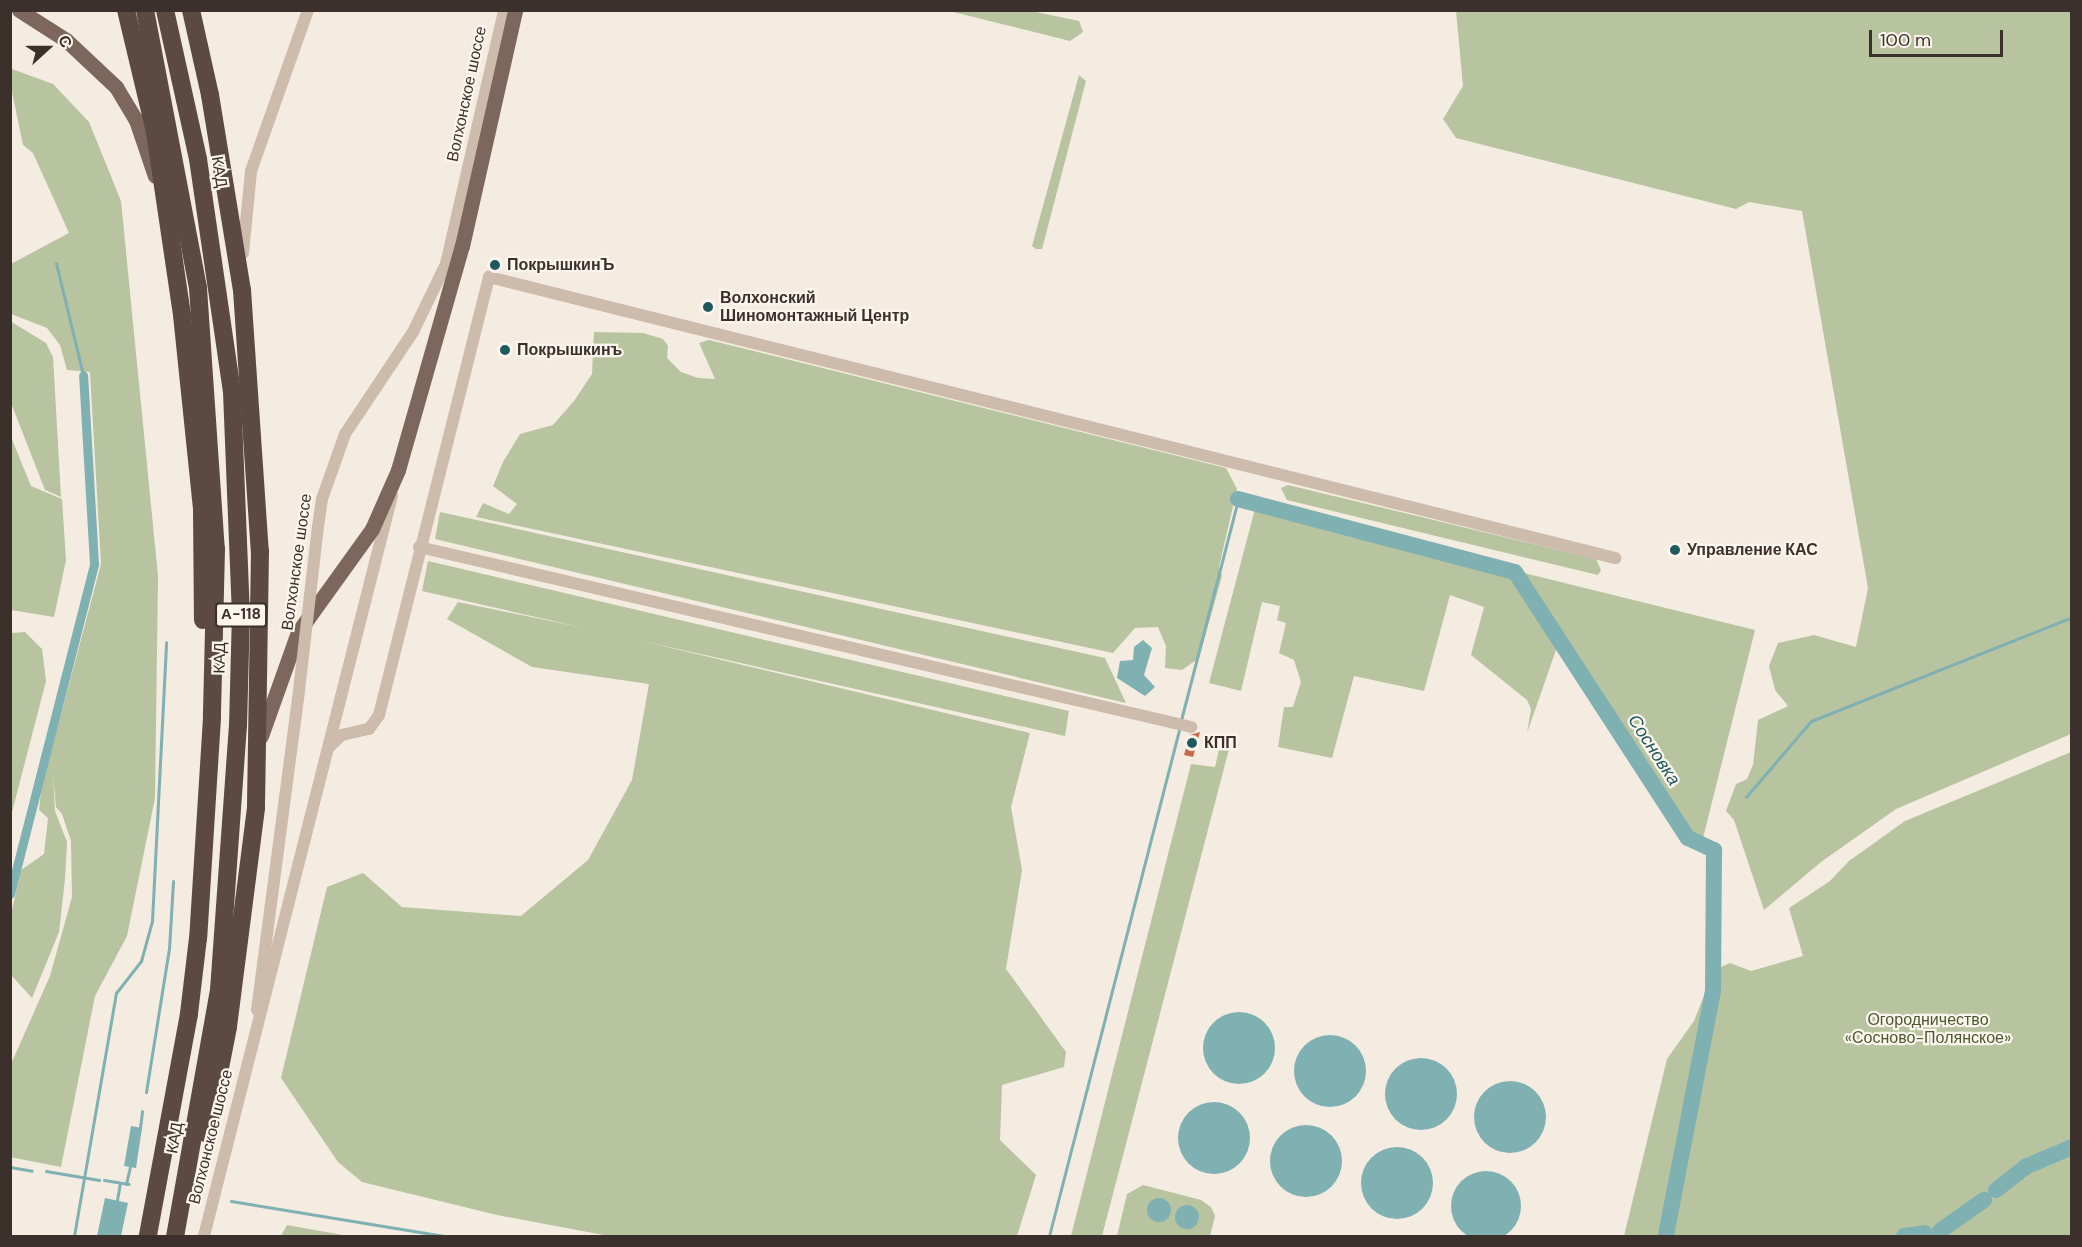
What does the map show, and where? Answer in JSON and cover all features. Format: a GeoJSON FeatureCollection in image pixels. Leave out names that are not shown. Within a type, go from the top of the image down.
{"type":"FeatureCollection","features":[{"type":"Feature","properties":{"kind":"highway"},"geometry":{"type":"LineString","coordinates":[[126,10],[155,132],[172,236],[202,510],[210,754]]}},
{"type":"Feature","properties":{"kind":"highway","name":"КАД"},"geometry":{"type":"LineString","coordinates":[[145,10],[198,288],[208,395],[216,549],[210,754],[189,1014],[148,1236]]}},
{"type":"Feature","properties":{"kind":"highway","name":"КАД"},"geometry":{"type":"LineString","coordinates":[[165,10],[198,159],[232,392],[241,612],[238,725],[219,990],[177,1229]]}},
{"type":"Feature","properties":{"kind":"highway"},"geometry":{"type":"LineString","coordinates":[[177,1229],[202,1153],[228,1027],[248,888],[258,747],[260,529],[242,290],[212,105],[191,10]]}},
{"type":"Feature","properties":{"kind":"main road"},"geometry":{"type":"LineString","coordinates":[[19,10],[66,40],[116,87],[148,151],[172,236]]}},
{"type":"Feature","properties":{"kind":"main road","name":"Волхонское шоссе"},"geometry":{"type":"LineString","coordinates":[[399,470],[462,246],[515,10]]}},
{"type":"Feature","properties":{"kind":"main road"},"geometry":{"type":"LineString","coordinates":[[258,747],[298,632],[372,529],[399,470]]}},
{"type":"Feature","properties":{"kind":"street"},"geometry":{"type":"LineString","coordinates":[[242,290],[243,218],[251,171],[308,10]]}},
{"type":"Feature","properties":{"kind":"street","name":"Волхонское шоссе"},"geometry":{"type":"LineString","coordinates":[[252,1046],[322,499],[345,434],[413,332],[446,264],[504,10]]}},
{"type":"Feature","properties":{"kind":"street"},"geometry":{"type":"LineString","coordinates":[[329,747],[337,738],[376,723],[379,715],[419,546],[489,276],[1614,558]]}},
{"type":"Feature","properties":{"kind":"street","name":"Волхонское шоссе"},"geometry":{"type":"LineString","coordinates":[[204,1236],[252,1046],[272,983],[399,470]]}},
{"type":"Feature","properties":{"kind":"street"},"geometry":{"type":"LineString","coordinates":[[419,546],[1191,727]]}},
{"type":"Feature","properties":{"kind":"street"},"geometry":{"type":"LineString","coordinates":[[339,706],[348,724],[360,731]]}},
{"type":"Feature","properties":{"kind":"green space"},"geometry":{"type":"Polygon","coordinates":[[[949,11],[1031,11],[1079,21],[1083,32],[1070,41],[949,11]]]}},
{"type":"Feature","properties":{"kind":"green space"},"geometry":{"type":"Polygon","coordinates":[[[1456,11],[2071,11],[2071,734],[1896,809],[1821,862],[1764,910],[1734,820],[1726,811],[1736,784],[1747,779],[1753,765],[1758,720],[1788,706],[1775,690],[1769,666],[1778,643],[1814,635],[1856,647],[1868,588],[1802,211],[1749,202],[1736,209],[1456,138],[1443,119],[1463,86],[1456,11]]]}},
{"type":"Feature","properties":{"kind":"green space"},"geometry":{"type":"Polygon","coordinates":[[[12,69],[53,84],[89,122],[121,201],[158,576],[155,798],[127,936],[95,996],[61,1167],[10,1157],[11,1064],[50,976],[72,897],[71,841],[62,814],[56,807],[53,775],[55,811],[67,842],[65,879],[59,932],[32,998],[11,975],[11,914],[21,870],[44,854],[48,818],[39,810],[41,790],[101,564],[90,372],[67,370],[60,345],[47,328],[11,314],[11,264],[69,233],[33,153],[23,145],[11,87],[12,69]]]}},
{"type":"Feature","properties":{"kind":"green space"},"geometry":{"type":"Polygon","coordinates":[[[1079,75],[1086,81],[1042,249],[1036,249],[1032,246],[1079,75]]]}},
{"type":"Feature","properties":{"kind":"green space"},"geometry":{"type":"Polygon","coordinates":[[[10,321],[46,343],[53,357],[61,497],[45,490],[11,403],[10,321]]]}},
{"type":"Feature","properties":{"kind":"green space"},"geometry":{"type":"Polygon","coordinates":[[[594,332],[643,333],[663,339],[668,346],[667,358],[681,372],[698,378],[715,379],[699,343],[709,340],[1226,468],[1237,489],[1219,567],[1222,576],[1199,658],[1182,670],[1165,668],[1166,646],[1158,627],[1135,628],[1113,653],[476,517],[483,503],[509,514],[517,504],[493,486],[503,462],[520,434],[553,425],[574,401],[592,374],[594,332]]]}},
{"type":"Feature","properties":{"kind":"green space"},"geometry":{"type":"Polygon","coordinates":[[[11,437],[31,486],[62,499],[66,560],[54,617],[11,610],[11,437]]]}},
{"type":"Feature","properties":{"kind":"green space"},"geometry":{"type":"Polygon","coordinates":[[[1288,485],[1596,559],[1601,570],[1598,575],[1287,500],[1281,488],[1288,485]]]}},
{"type":"Feature","properties":{"kind":"green space"},"geometry":{"type":"Polygon","coordinates":[[[1255,509],[1508,573],[1557,647],[1527,733],[1531,709],[1527,700],[1471,655],[1484,607],[1450,595],[1424,691],[1354,676],[1332,758],[1278,747],[1284,707],[1293,707],[1301,682],[1294,660],[1279,653],[1286,623],[1277,620],[1280,606],[1262,602],[1241,691],[1209,683],[1255,509]]]}},
{"type":"Feature","properties":{"kind":"green space"},"geometry":{"type":"Polygon","coordinates":[[[440,512],[1105,658],[1126,703],[435,539],[440,512]]]}},
{"type":"Feature","properties":{"kind":"green space"},"geometry":{"type":"Polygon","coordinates":[[[428,561],[1069,711],[1065,736],[638,640],[1030,733],[1011,807],[1022,870],[1006,969],[1066,1052],[1064,1067],[1002,1085],[1000,1140],[1036,1175],[1017,1236],[609,1236],[497,1215],[362,1182],[338,1162],[281,1078],[327,887],[363,873],[402,907],[521,916],[588,860],[632,780],[649,684],[532,667],[447,619],[458,602],[584,628],[422,591],[428,561]]]}},
{"type":"Feature","properties":{"kind":"green space"},"geometry":{"type":"Polygon","coordinates":[[[1520,572],[1755,630],[1701,846],[1520,572]]]}},
{"type":"Feature","properties":{"kind":"green space"},"geometry":{"type":"Polygon","coordinates":[[[25,632],[42,649],[46,681],[11,816],[11,633],[25,632]]]}},
{"type":"Feature","properties":{"kind":"green space"},"geometry":{"type":"Polygon","coordinates":[[[1220,745],[1229,749],[1102,1236],[1071,1236],[1191,764],[1215,767],[1220,745]]]}},
{"type":"Feature","properties":{"kind":"green space","name":"Огородничество «Сосново-Полянское»"},"geometry":{"type":"Polygon","coordinates":[[[2071,752],[2071,1236],[1624,1236],[1667,1059],[1694,1021],[1714,970],[1730,963],[1751,971],[1803,956],[1789,908],[1830,881],[1849,861],[1905,821],[2071,752]]]}},
{"type":"Feature","properties":{"kind":"green space"},"geometry":{"type":"Polygon","coordinates":[[[1143,1185],[1201,1200],[1211,1207],[1215,1216],[1210,1236],[1117,1236],[1127,1194],[1143,1185]]]}},
{"type":"Feature","properties":{"kind":"green space"},"geometry":{"type":"Polygon","coordinates":[[[287,1225],[348,1236],[281,1236],[287,1225]]]}},
{"type":"Feature","properties":{"kind":"water"},"geometry":{"type":"Polygon","coordinates":[[[1143,640],[1152,648],[1144,675],[1155,687],[1145,696],[1117,678],[1120,661],[1133,660],[1134,647],[1143,640]]]}},
{"type":"Feature","properties":{"kind":"water"},"geometry":{"type":"Polygon","coordinates":[[[1239,1012],[1259,1018],[1269,1028],[1275,1048],[1269,1068],[1259,1078],[1239,1084],[1219,1078],[1209,1068],[1203,1048],[1209,1028],[1219,1018],[1239,1012]]]}},
{"type":"Feature","properties":{"kind":"water"},"geometry":{"type":"Polygon","coordinates":[[[1330,1035],[1350,1041],[1360,1051],[1366,1071],[1360,1091],[1350,1101],[1330,1107],[1310,1101],[1300,1091],[1294,1071],[1300,1051],[1310,1041],[1330,1035]]]}},
{"type":"Feature","properties":{"kind":"water"},"geometry":{"type":"Polygon","coordinates":[[[1421,1058],[1441,1064],[1451,1074],[1457,1094],[1451,1114],[1441,1124],[1421,1130],[1401,1124],[1391,1114],[1385,1094],[1391,1074],[1401,1064],[1421,1058]]]}},
{"type":"Feature","properties":{"kind":"water"},"geometry":{"type":"Polygon","coordinates":[[[1510,1081],[1530,1087],[1540,1097],[1546,1117],[1540,1137],[1530,1147],[1510,1153],[1490,1147],[1480,1137],[1474,1117],[1480,1097],[1490,1087],[1510,1081]]]}},
{"type":"Feature","properties":{"kind":"water"},"geometry":{"type":"Polygon","coordinates":[[[1214,1102],[1234,1108],[1244,1118],[1250,1138],[1244,1158],[1234,1168],[1214,1174],[1194,1168],[1184,1158],[1178,1138],[1184,1118],[1194,1108],[1214,1102]]]}},
{"type":"Feature","properties":{"kind":"water"},"geometry":{"type":"Polygon","coordinates":[[[1306,1125],[1326,1131],[1336,1141],[1342,1161],[1336,1181],[1326,1191],[1306,1197],[1286,1191],[1276,1181],[1270,1161],[1276,1141],[1286,1131],[1306,1125]]]}},
{"type":"Feature","properties":{"kind":"water"},"geometry":{"type":"Polygon","coordinates":[[[131,1126],[142,1128],[136,1168],[124,1166],[131,1126]]]}},
{"type":"Feature","properties":{"kind":"water"},"geometry":{"type":"Polygon","coordinates":[[[1397,1147],[1417,1153],[1427,1163],[1433,1183],[1427,1203],[1417,1213],[1397,1219],[1377,1213],[1367,1203],[1361,1183],[1367,1163],[1377,1153],[1397,1147]]]}},
{"type":"Feature","properties":{"kind":"water"},"geometry":{"type":"Polygon","coordinates":[[[1486,1171],[1499,1174],[1511,1181],[1518,1193],[1521,1206],[1518,1219],[1511,1231],[1499,1238],[1486,1241],[1473,1238],[1461,1231],[1454,1219],[1451,1206],[1454,1193],[1461,1181],[1473,1174],[1486,1171]]]}},
{"type":"Feature","properties":{"kind":"water"},"geometry":{"type":"Polygon","coordinates":[[[105,1198],[128,1203],[121,1236],[97,1236],[105,1198]]]}},
{"type":"Feature","properties":{"kind":"water"},"geometry":{"type":"Polygon","coordinates":[[[1159,1198],[1168,1201],[1171,1210],[1168,1219],[1159,1222],[1150,1219],[1147,1210],[1150,1201],[1159,1198]]]}},
{"type":"Feature","properties":{"kind":"water"},"geometry":{"type":"Polygon","coordinates":[[[1187,1205],[1196,1208],[1199,1217],[1196,1226],[1187,1229],[1178,1226],[1175,1217],[1178,1208],[1187,1205]]]}},
{"type":"Feature","properties":{"kind":"building","name":"КПП"},"geometry":{"type":"Polygon","coordinates":[[[1200,732],[1193,757],[1184,755],[1190,735],[1200,732]]]}},
{"type":"Feature","properties":{"kind":"waterway"},"geometry":{"type":"LineString","coordinates":[[56,263],[83,375]]}},
{"type":"Feature","properties":{"kind":"waterway"},"geometry":{"type":"LineString","coordinates":[[10,894],[94,564],[83,375]]}},
{"type":"Feature","properties":{"kind":"waterway"},"geometry":{"type":"LineString","coordinates":[[1181,720],[1238,499]]}},
{"type":"Feature","properties":{"kind":"waterway","name":"Сосновка"},"geometry":{"type":"LineString","coordinates":[[1238,499],[1515,572],[1688,838],[1714,850],[1713,991],[1666,1236]]}},
{"type":"Feature","properties":{"kind":"waterway"},"geometry":{"type":"LineString","coordinates":[[1746,797],[1811,721],[2072,617]]}},
{"type":"Feature","properties":{"kind":"waterway"},"geometry":{"type":"LineString","coordinates":[[74,1236],[116,993],[141,961],[152,921],[166,642]]}},
{"type":"Feature","properties":{"kind":"waterway"},"geometry":{"type":"LineString","coordinates":[[1049,1236],[1179,730]]}},
{"type":"Feature","properties":{"kind":"waterway"},"geometry":{"type":"LineString","coordinates":[[146,1092],[169,949],[173,881]]}},
{"type":"Feature","properties":{"kind":"waterway"},"geometry":{"type":"LineString","coordinates":[[140,1128],[142,1111]]}},
{"type":"Feature","properties":{"kind":"waterway","name":"Сосновка"},"geometry":{"type":"LineString","coordinates":[[1996,1190],[2025,1167],[2072,1147]]}},
{"type":"Feature","properties":{"kind":"waterway"},"geometry":{"type":"LineString","coordinates":[[10,1167],[32,1171]]}},
{"type":"Feature","properties":{"kind":"waterway"},"geometry":{"type":"LineString","coordinates":[[126,1184],[130,1167]]}},
{"type":"Feature","properties":{"kind":"waterway"},"geometry":{"type":"LineString","coordinates":[[46,1171],[99,1180]]}},
{"type":"Feature","properties":{"kind":"waterway"},"geometry":{"type":"LineString","coordinates":[[104,1180],[129,1184]]}},
{"type":"Feature","properties":{"kind":"waterway"},"geometry":{"type":"LineString","coordinates":[[117,1200],[120,1183]]}},
{"type":"Feature","properties":{"kind":"waterway","name":"Сосновка"},"geometry":{"type":"LineString","coordinates":[[1940,1231],[1984,1200]]}},
{"type":"Feature","properties":{"kind":"waterway"},"geometry":{"type":"LineString","coordinates":[[231,1201],[444,1236]]}},
{"type":"Feature","properties":{"kind":"waterway","name":"Сосновка"},"geometry":{"type":"LineString","coordinates":[[1904,1236],[1925,1233]]}},
{"type":"Feature","properties":{"kind":"place","name":"ПокрышкинЪ"},"geometry":{"type":"Point","coordinates":[495,265]}},
{"type":"Feature","properties":{"kind":"place","name":"Волхонский Шиномонтажный Центр"},"geometry":{"type":"Point","coordinates":[708,307]}},
{"type":"Feature","properties":{"kind":"place","name":"Покрышкинъ"},"geometry":{"type":"Point","coordinates":[505,350]}},
{"type":"Feature","properties":{"kind":"place","name":"Управление КАС"},"geometry":{"type":"Point","coordinates":[1675,550]}},
{"type":"Feature","properties":{"kind":"place","name":"КПП"},"geometry":{"type":"Point","coordinates":[1192,743]}}]}
